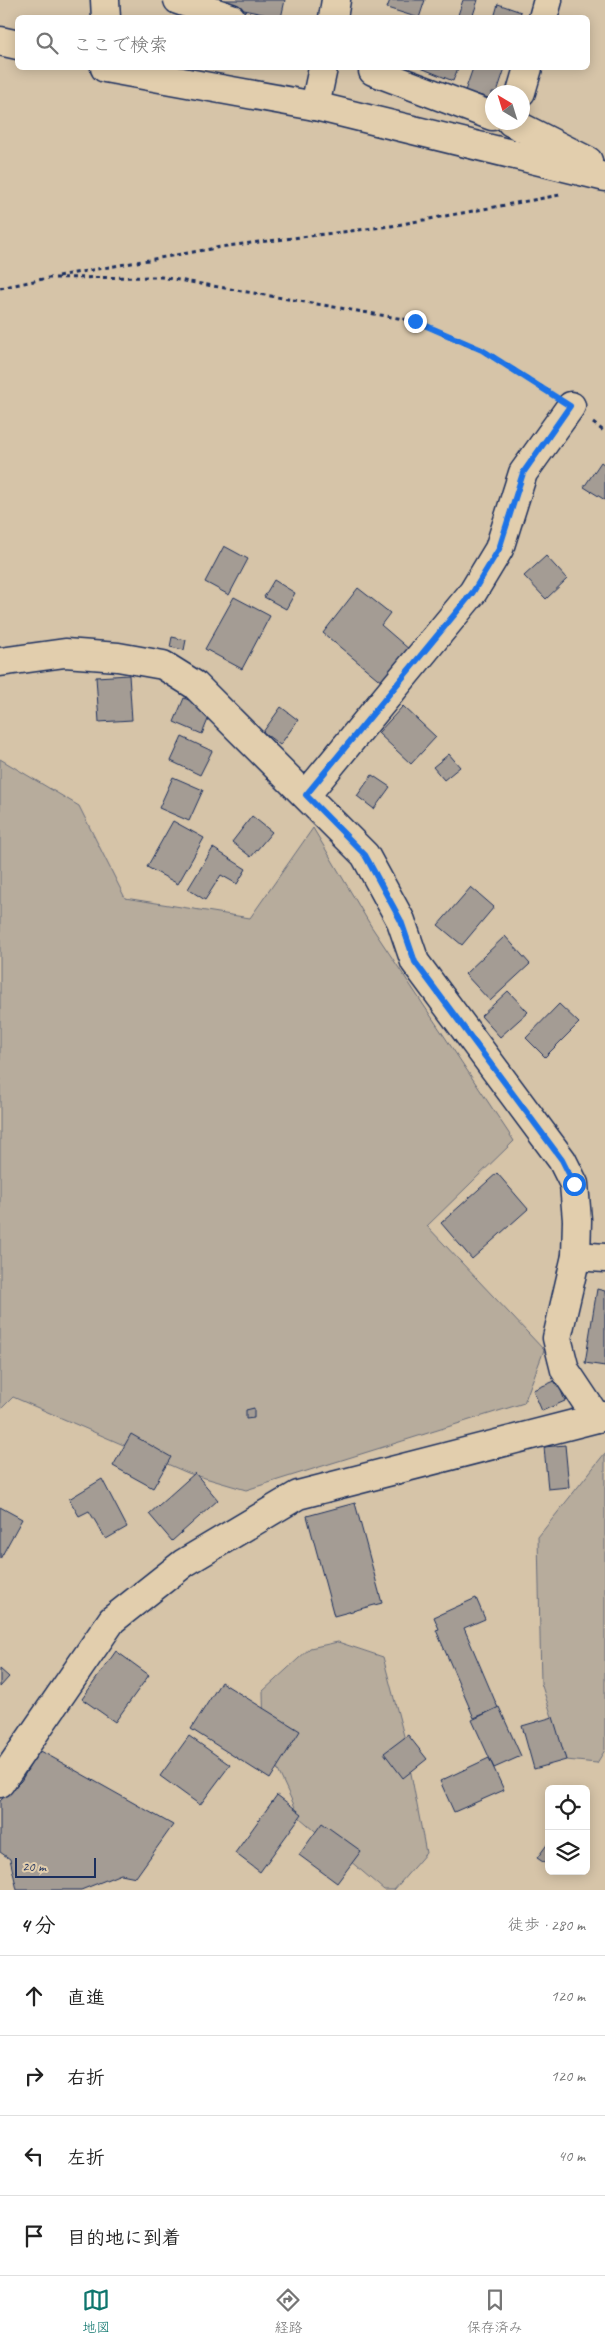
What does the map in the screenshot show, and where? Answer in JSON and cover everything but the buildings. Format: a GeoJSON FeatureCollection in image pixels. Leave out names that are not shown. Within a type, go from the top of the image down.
{"type":"FeatureCollection","features":[{"type":"Feature","properties":{"kind":"street"},"geometry":{"type":"LineString","coordinates":[[105,0],[106,15]]}},
{"type":"Feature","properties":{"kind":"street"},"geometry":{"type":"LineString","coordinates":[[178,0],[222,15]]}},
{"type":"Feature","properties":{"kind":"street"},"geometry":{"type":"LineString","coordinates":[[334,15],[336,0]]}},
{"type":"Feature","properties":{"kind":"street"},"geometry":{"type":"LineString","coordinates":[[544,15],[548,0]]}},
{"type":"Feature","properties":{"kind":"street"},"geometry":{"type":"LineString","coordinates":[[0,41],[15,44]]}},
{"type":"Feature","properties":{"kind":"street"},"geometry":{"type":"LineString","coordinates":[[119,70],[315,106],[605,176]]}},
{"type":"Feature","properties":{"kind":"street"},"geometry":{"type":"LineString","coordinates":[[315,106],[323,70]]}},
{"type":"Feature","properties":{"kind":"street"},"geometry":{"type":"LineString","coordinates":[[523,85],[527,70]]}},
{"type":"Feature","properties":{"kind":"street"},"geometry":{"type":"LineString","coordinates":[[373,71],[485,113]]}},
{"type":"Feature","properties":{"kind":"street"},"geometry":{"type":"LineString","coordinates":[[526,130],[605,170]]}},
{"type":"Feature","properties":{"kind":"street"},"geometry":{"type":"LineString","coordinates":[[306,795],[473,592],[499,549],[523,473],[570,406]]}},
{"type":"Feature","properties":{"kind":"street"},"geometry":{"type":"LineString","coordinates":[[0,662],[65,653],[118,657],[163,665],[195,685],[365,855],[401,921],[415,962],[562,1160],[574,1184],[577,1220],[576,1256],[557,1338],[565,1370],[601,1417],[298,1495],[184,1563],[112,1620],[0,1783]]}},
{"type":"Feature","properties":{"kind":"street"},"geometry":{"type":"LineString","coordinates":[[576,1256],[605,1258]]}},
{"type":"Feature","properties":{"kind":"path"},"geometry":{"type":"LineString","coordinates":[[0,288],[227,246],[391,226],[566,194]]}},
{"type":"Feature","properties":{"kind":"path"},"geometry":{"type":"LineString","coordinates":[[48,278],[161,277],[415,321],[482,350],[570,406],[605,432]]}},
{"type":"Feature","properties":{"kind":"shaded area"},"geometry":{"type":"Polygon","coordinates":[[[0,759],[79,806],[125,898],[250,918],[313,828],[371,926],[514,1141],[427,1226],[544,1350],[524,1403],[246,1490],[188,1473],[13,1397],[0,1410],[0,759]]]}},
{"type":"Feature","properties":{"kind":"shaded area"},"geometry":{"type":"Polygon","coordinates":[[[605,1453],[605,1750],[597,1763],[566,1760],[541,1683],[538,1537],[605,1453]]]}},
{"type":"Feature","properties":{"kind":"shaded area"},"geometry":{"type":"Polygon","coordinates":[[[338,1642],[383,1657],[404,1736],[426,1853],[394,1890],[384,1890],[300,1818],[264,1740],[263,1691],[310,1648],[338,1642]]]}},
{"type":"Feature","properties":{"kind":"route"},"geometry":{"type":"LineString","coordinates":[[415,321],[482,350],[570,406],[523,473],[499,549],[473,592],[306,795],[365,855],[401,921],[415,962],[562,1160],[574,1184]]}}]}
